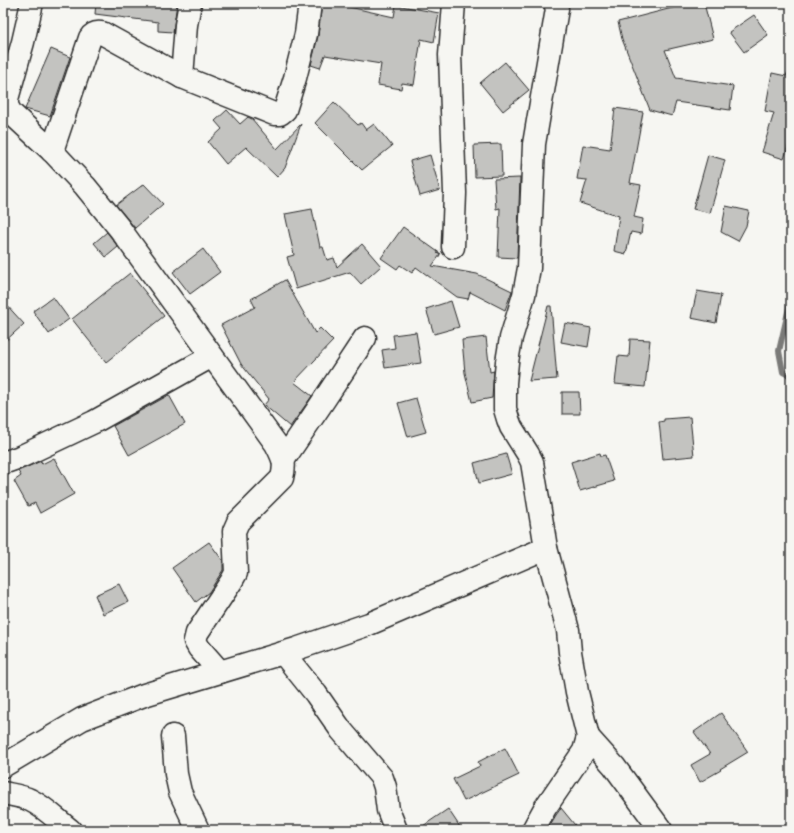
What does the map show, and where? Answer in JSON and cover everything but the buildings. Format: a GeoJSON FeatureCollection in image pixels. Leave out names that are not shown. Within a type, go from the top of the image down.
{"type":"FeatureCollection","features":[{"type":"Feature","properties":{"kind":"street"},"geometry":{"type":"LineString","coordinates":[[32,3],[24,42],[7,99],[7,106],[11,113],[52,151],[86,186],[115,223],[276,444],[284,459],[285,468],[282,478],[238,522],[234,531],[236,573],[197,633],[195,640],[199,648],[220,672]]}},
{"type":"Feature","properties":{"kind":"street"},"geometry":{"type":"LineString","coordinates":[[182,77],[186,25],[190,3]]}},
{"type":"Feature","properties":{"kind":"street"},"geometry":{"type":"LineString","coordinates":[[52,151],[90,38],[93,34],[98,32],[182,77],[274,114],[280,114],[285,110],[295,78],[306,34],[310,3]]}},
{"type":"Feature","properties":{"kind":"street"},"geometry":{"type":"LineString","coordinates":[[453,247],[455,193],[450,55],[460,3]]}},
{"type":"Feature","properties":{"kind":"street"},"geometry":{"type":"LineString","coordinates":[[555,3],[557,9],[534,144],[529,268],[524,295],[511,338],[505,383],[505,409],[511,427],[532,462],[546,548],[568,630],[577,692],[588,737],[614,766],[661,830]]}},
{"type":"Feature","properties":{"kind":"street"},"geometry":{"type":"LineString","coordinates":[[284,459],[365,338]]}},
{"type":"Feature","properties":{"kind":"street"},"geometry":{"type":"LineString","coordinates":[[3,463],[26,454],[94,422],[212,356]]}},
{"type":"Feature","properties":{"kind":"street"},"geometry":{"type":"LineString","coordinates":[[3,766],[82,719],[144,695],[283,653],[369,624],[546,548]]}},
{"type":"Feature","properties":{"kind":"street"},"geometry":{"type":"LineString","coordinates":[[283,653],[316,694],[341,730],[382,778],[385,787],[388,810],[396,830]]}},
{"type":"Feature","properties":{"kind":"street"},"geometry":{"type":"LineString","coordinates":[[173,736],[176,774],[179,786],[198,830]]}},
{"type":"Feature","properties":{"kind":"street"},"geometry":{"type":"LineString","coordinates":[[533,830],[545,808],[584,751],[588,737]]}},
{"type":"Feature","properties":{"kind":"street"},"geometry":{"type":"LineString","coordinates":[[3,793],[30,800],[48,811],[70,830]]}},
{"type":"Feature","properties":{"kind":"waterway"},"geometry":{"type":"LineString","coordinates":[[791,299],[779,351],[783,372],[791,376]]}}]}
